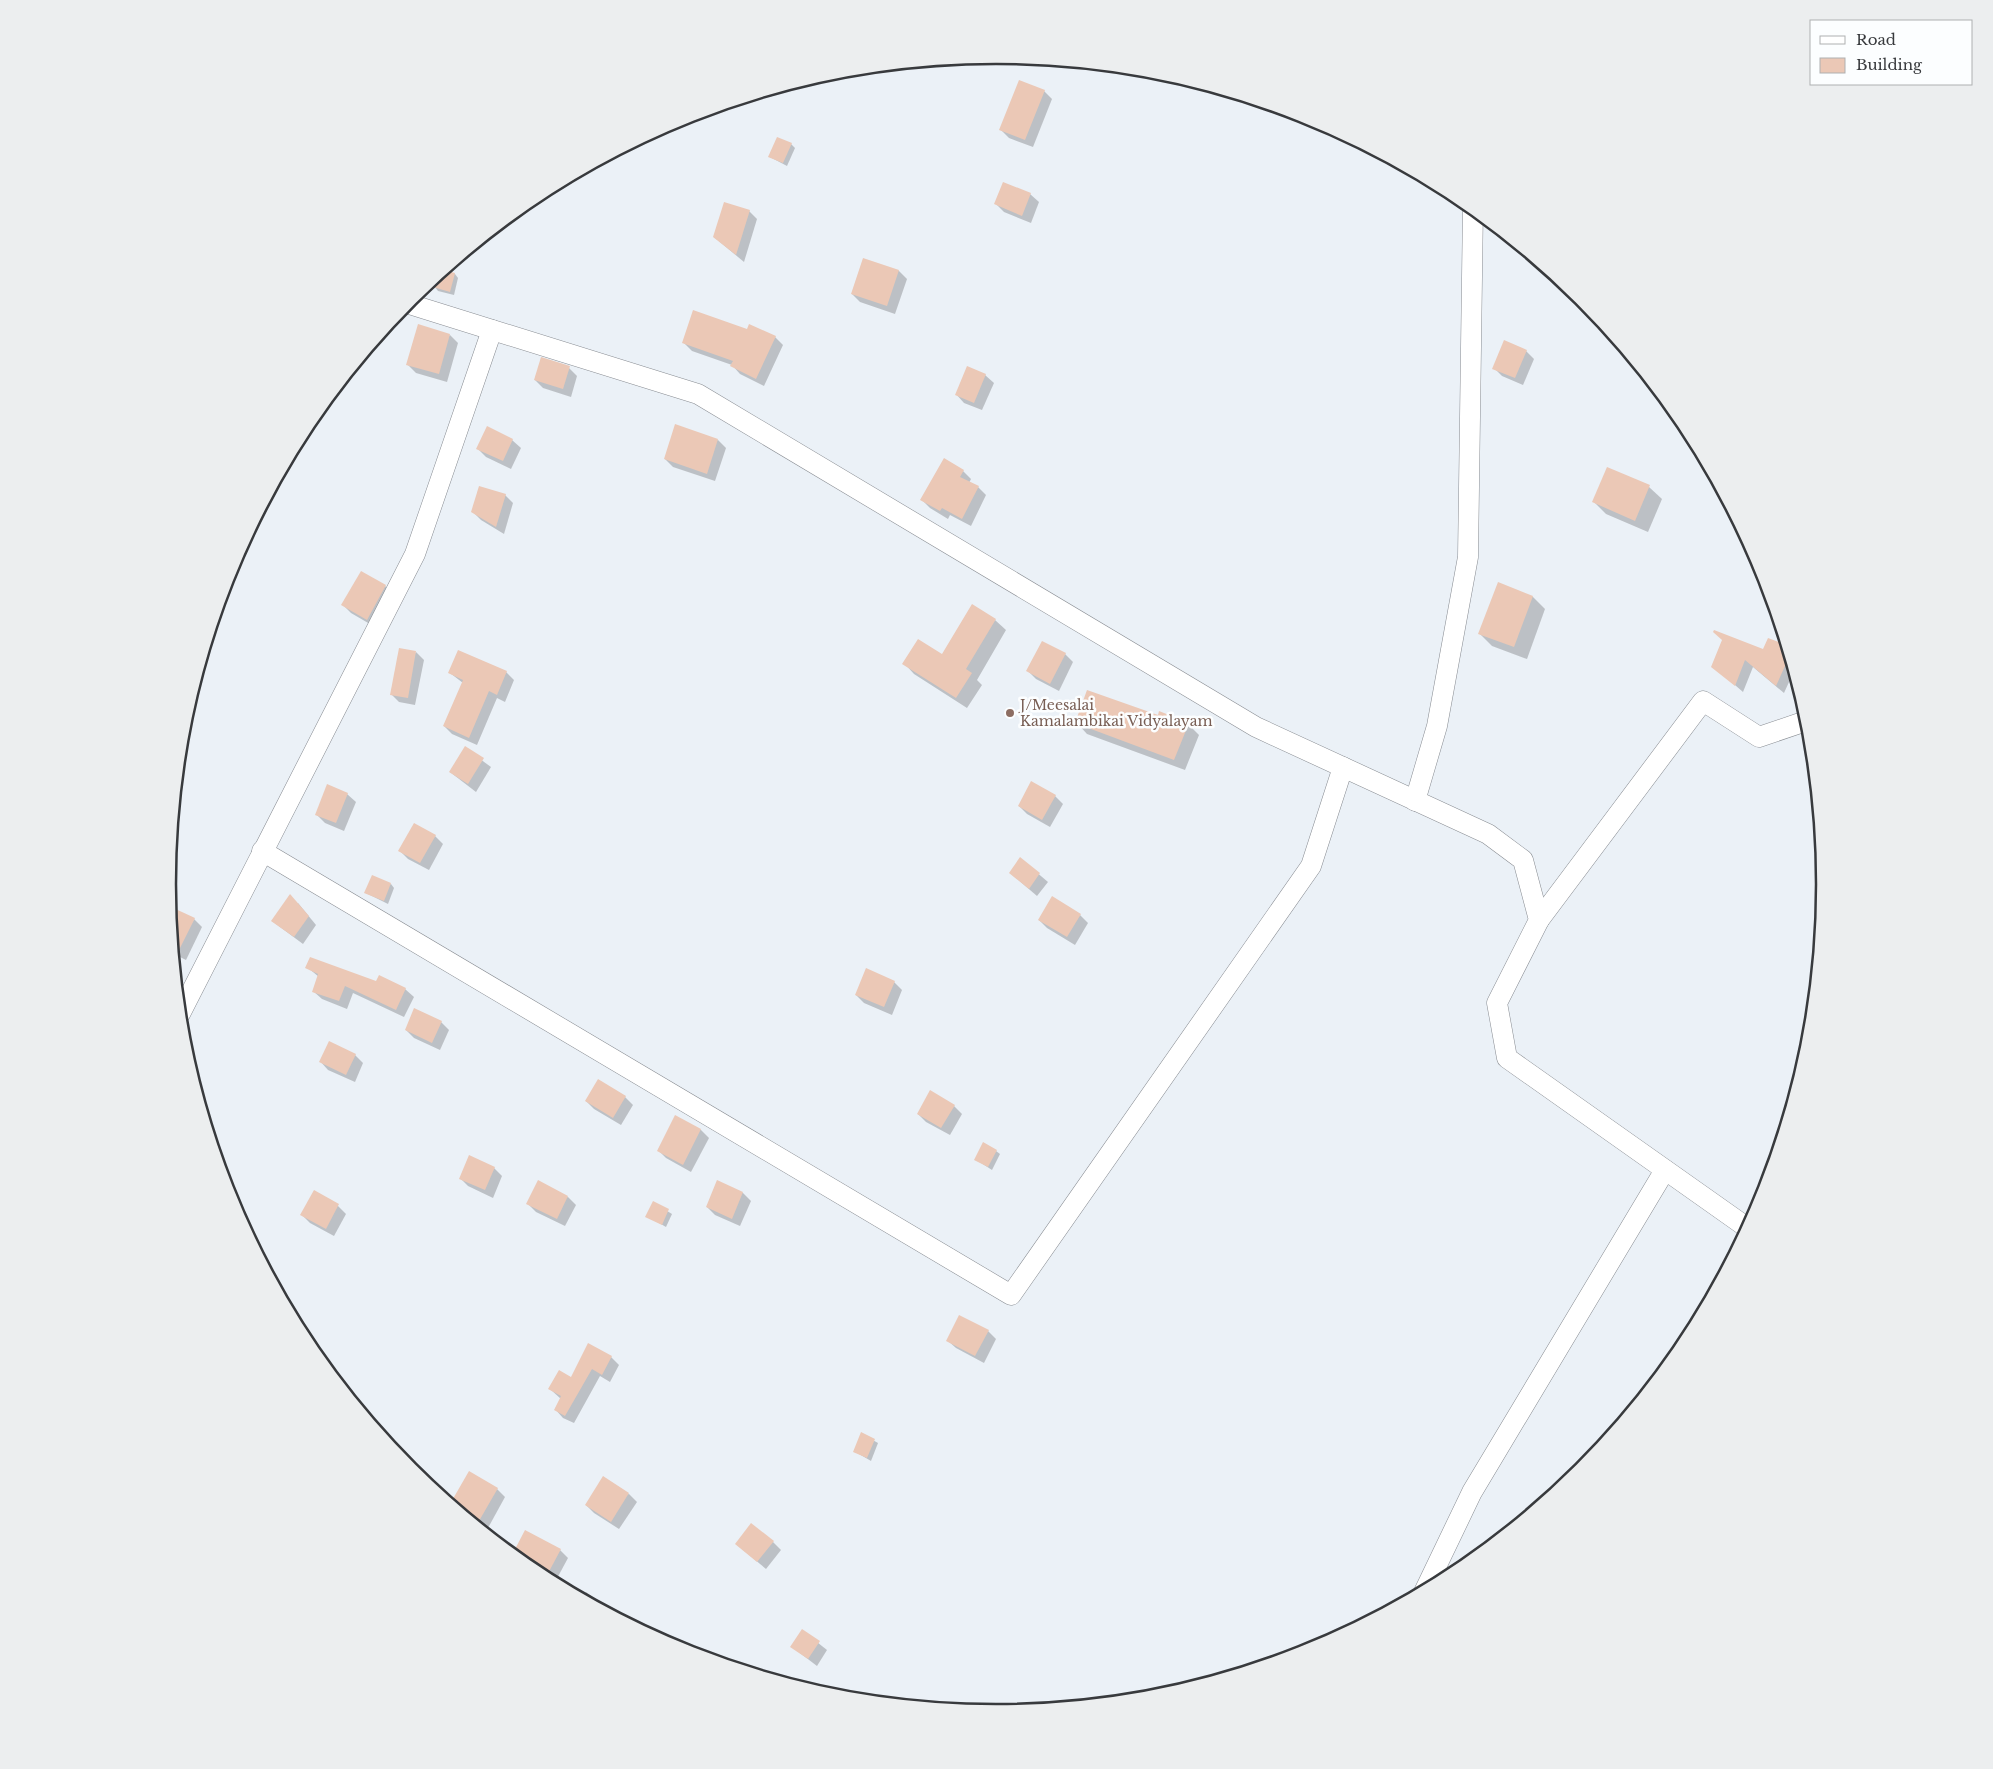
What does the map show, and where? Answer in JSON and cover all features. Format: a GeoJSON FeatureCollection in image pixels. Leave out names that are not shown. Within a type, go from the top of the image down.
{"type":"FeatureCollection","features":[{"type":"Feature","properties":{"kind":"street"},"geometry":{"type":"LineString","coordinates":[[1415,801],[1436,726],[1468,557],[1473,217]]}},
{"type":"Feature","properties":{"kind":"street"},"geometry":{"type":"LineString","coordinates":[[414,306],[698,394],[1256,727],[1488,834],[1523,860],[1539,920]]}},
{"type":"Feature","properties":{"kind":"street"},"geometry":{"type":"LineString","coordinates":[[185,1004],[262,850],[415,554],[492,330]]}},
{"type":"Feature","properties":{"kind":"street"},"geometry":{"type":"LineString","coordinates":[[1743,1226],[1507,1058],[1497,1003],[1539,920],[1703,701],[1759,737],[1801,723]]}},
{"type":"Feature","properties":{"kind":"street"},"geometry":{"type":"LineString","coordinates":[[262,850],[1011,1295],[1311,866],[1343,768]]}},
{"type":"Feature","properties":{"kind":"street"},"geometry":{"type":"LineString","coordinates":[[1429,1581],[1472,1492],[1665,1170]]}},
{"type":"Feature","properties":{"kind":"building"},"geometry":{"type":"Polygon","coordinates":[[[1019,80],[1045,90],[1025,140],[999,130],[1019,80]]]}},
{"type":"Feature","properties":{"kind":"building"},"geometry":{"type":"Polygon","coordinates":[[[777,137],[792,143],[783,163],[768,157],[777,137]]]}},
{"type":"Feature","properties":{"kind":"building"},"geometry":{"type":"Polygon","coordinates":[[[1003,182],[1031,193],[1022,216],[994,204],[1003,182]]]}},
{"type":"Feature","properties":{"kind":"building"},"geometry":{"type":"Polygon","coordinates":[[[724,202],[750,210],[736,255],[713,237],[724,202]]]}},
{"type":"Feature","properties":{"kind":"building"},"geometry":{"type":"Polygon","coordinates":[[[863,258],[899,270],[887,306],[851,294],[863,258]]]}},
{"type":"Feature","properties":{"kind":"building"},"geometry":{"type":"Polygon","coordinates":[[[450,272],[455,273],[450,292],[434,287],[450,272]]]}},
{"type":"Feature","properties":{"kind":"building"},"geometry":{"type":"Polygon","coordinates":[[[693,310],[747,329],[749,324],[776,336],[756,379],[730,366],[733,361],[682,343],[693,310]]]}},
{"type":"Feature","properties":{"kind":"building"},"geometry":{"type":"Polygon","coordinates":[[[418,324],[450,334],[439,374],[406,365],[418,324]]]}},
{"type":"Feature","properties":{"kind":"building"},"geometry":{"type":"Polygon","coordinates":[[[1504,340],[1527,350],[1515,378],[1492,369],[1504,340]]]}},
{"type":"Feature","properties":{"kind":"building"},"geometry":{"type":"Polygon","coordinates":[[[541,357],[570,366],[563,389],[534,380],[541,357]]]}},
{"type":"Feature","properties":{"kind":"building"},"geometry":{"type":"Polygon","coordinates":[[[967,366],[986,374],[974,403],[955,395],[967,366]]]}},
{"type":"Feature","properties":{"kind":"building"},"geometry":{"type":"Polygon","coordinates":[[[675,424],[718,439],[707,474],[664,459],[675,424]]]}},
{"type":"Feature","properties":{"kind":"building"},"geometry":{"type":"Polygon","coordinates":[[[487,426],[513,439],[503,461],[476,449],[487,426]]]}},
{"type":"Feature","properties":{"kind":"building"},"geometry":{"type":"Polygon","coordinates":[[[944,458],[964,470],[960,477],[979,486],[962,519],[942,508],[940,511],[920,500],[944,458]]]}},
{"type":"Feature","properties":{"kind":"building"},"geometry":{"type":"Polygon","coordinates":[[[1607,467],[1650,485],[1635,521],[1592,502],[1607,467]]]}},
{"type":"Feature","properties":{"kind":"building"},"geometry":{"type":"Polygon","coordinates":[[[479,486],[506,494],[496,527],[471,512],[479,486]]]}},
{"type":"Feature","properties":{"kind":"building"},"geometry":{"type":"Polygon","coordinates":[[[361,571],[386,585],[367,620],[341,605],[361,571]]]}},
{"type":"Feature","properties":{"kind":"building"},"geometry":{"type":"Polygon","coordinates":[[[1498,582],[1533,596],[1514,647],[1478,634],[1498,582]]]}},
{"type":"Feature","properties":{"kind":"building"},"geometry":{"type":"Polygon","coordinates":[[[972,604],[996,619],[966,669],[972,673],[956,698],[902,664],[918,639],[942,654],[972,604]]]}},
{"type":"Feature","properties":{"kind":"building"},"geometry":{"type":"Polygon","coordinates":[[[1714,630],[1763,649],[1768,638],[1780,643],[1786,663],[1776,686],[1745,660],[1735,686],[1711,667],[1722,640],[1713,632],[1714,630]]]}},
{"type":"Feature","properties":{"kind":"building"},"geometry":{"type":"Polygon","coordinates":[[[1042,641],[1066,653],[1050,684],[1026,671],[1042,641]]]}},
{"type":"Feature","properties":{"kind":"building"},"geometry":{"type":"Polygon","coordinates":[[[399,648],[416,651],[408,698],[390,695],[399,648]]]}},
{"type":"Feature","properties":{"kind":"building"},"geometry":{"type":"Polygon","coordinates":[[[458,650],[507,671],[497,695],[489,691],[469,738],[443,726],[463,680],[448,673],[458,650]]]}},
{"type":"Feature","properties":{"kind":"building"},"geometry":{"type":"Polygon","coordinates":[[[1087,690],[1158,715],[1159,711],[1189,723],[1174,760],[1075,723],[1087,690]]]}},
{"type":"Feature","properties":{"kind":"building"},"geometry":{"type":"Polygon","coordinates":[[[465,746],[484,758],[468,784],[449,772],[465,746]]]}},
{"type":"Feature","properties":{"kind":"building"},"geometry":{"type":"Polygon","coordinates":[[[1031,781],[1056,795],[1042,820],[1018,806],[1031,781]]]}},
{"type":"Feature","properties":{"kind":"building"},"geometry":{"type":"Polygon","coordinates":[[[327,784],[348,793],[336,823],[315,815],[327,784]]]}},
{"type":"Feature","properties":{"kind":"building"},"geometry":{"type":"Polygon","coordinates":[[[414,823],[436,835],[420,863],[398,851],[414,823]]]}},
{"type":"Feature","properties":{"kind":"building"},"geometry":{"type":"Polygon","coordinates":[[[1020,857],[1040,873],[1029,889],[1009,873],[1020,857]]]}},
{"type":"Feature","properties":{"kind":"building"},"geometry":{"type":"Polygon","coordinates":[[[372,875],[391,883],[384,901],[364,893],[372,875]]]}},
{"type":"Feature","properties":{"kind":"building"},"geometry":{"type":"Polygon","coordinates":[[[290,894],[309,916],[294,937],[271,921],[290,894]]]}},
{"type":"Feature","properties":{"kind":"building"},"geometry":{"type":"Polygon","coordinates":[[[1052,896],[1081,914],[1067,937],[1038,920],[1052,896]]]}},
{"type":"Feature","properties":{"kind":"building"},"geometry":{"type":"Polygon","coordinates":[[[177,910],[195,918],[179,950],[177,910]]]}},
{"type":"Feature","properties":{"kind":"building"},"geometry":{"type":"Polygon","coordinates":[[[310,957],[376,981],[379,975],[406,988],[396,1010],[345,986],[339,1001],[312,992],[318,974],[305,968],[310,957]]]}},
{"type":"Feature","properties":{"kind":"building"},"geometry":{"type":"Polygon","coordinates":[[[866,968],[895,981],[884,1007],[855,995],[866,968]]]}},
{"type":"Feature","properties":{"kind":"building"},"geometry":{"type":"Polygon","coordinates":[[[414,1008],[442,1021],[432,1043],[405,1030],[414,1008]]]}},
{"type":"Feature","properties":{"kind":"building"},"geometry":{"type":"Polygon","coordinates":[[[329,1041],[356,1054],[346,1075],[319,1062],[329,1041]]]}},
{"type":"Feature","properties":{"kind":"building"},"geometry":{"type":"Polygon","coordinates":[[[598,1079],[626,1096],[613,1118],[585,1101],[598,1079]]]}},
{"type":"Feature","properties":{"kind":"building"},"geometry":{"type":"Polygon","coordinates":[[[930,1090],[955,1105],[941,1128],[917,1114],[930,1090]]]}},
{"type":"Feature","properties":{"kind":"building"},"geometry":{"type":"Polygon","coordinates":[[[675,1115],[701,1129],[683,1165],[657,1151],[675,1115]]]}},
{"type":"Feature","properties":{"kind":"building"},"geometry":{"type":"Polygon","coordinates":[[[983,1142],[997,1150],[988,1167],[974,1160],[983,1142]]]}},
{"type":"Feature","properties":{"kind":"building"},"geometry":{"type":"Polygon","coordinates":[[[469,1155],[495,1167],[485,1190],[459,1179],[469,1155]]]}},
{"type":"Feature","properties":{"kind":"building"},"geometry":{"type":"Polygon","coordinates":[[[538,1180],[568,1196],[557,1219],[526,1204],[538,1180]]]}},
{"type":"Feature","properties":{"kind":"building"},"geometry":{"type":"Polygon","coordinates":[[[717,1180],[743,1192],[732,1219],[706,1207],[717,1180]]]}},
{"type":"Feature","properties":{"kind":"building"},"geometry":{"type":"Polygon","coordinates":[[[314,1190],[339,1204],[326,1229],[300,1215],[314,1190]]]}},
{"type":"Feature","properties":{"kind":"building"},"geometry":{"type":"Polygon","coordinates":[[[653,1201],[669,1209],[662,1225],[645,1217],[653,1201]]]}},
{"type":"Feature","properties":{"kind":"building"},"geometry":{"type":"Polygon","coordinates":[[[959,1315],[989,1330],[975,1356],[946,1341],[959,1315]]]}},
{"type":"Feature","properties":{"kind":"building"},"geometry":{"type":"Polygon","coordinates":[[[588,1343],[612,1356],[602,1375],[592,1369],[565,1416],[554,1410],[561,1396],[548,1389],[559,1370],[571,1377],[588,1343]]]}},
{"type":"Feature","properties":{"kind":"building"},"geometry":{"type":"Polygon","coordinates":[[[861,1432],[875,1439],[867,1458],[853,1452],[861,1432]]]}},
{"type":"Feature","properties":{"kind":"building"},"geometry":{"type":"Polygon","coordinates":[[[469,1471],[498,1488],[479,1521],[453,1500],[469,1471]]]}},
{"type":"Feature","properties":{"kind":"building"},"geometry":{"type":"Polygon","coordinates":[[[603,1476],[629,1493],[611,1522],[585,1505],[603,1476]]]}},
{"type":"Feature","properties":{"kind":"building"},"geometry":{"type":"Polygon","coordinates":[[[751,1523],[774,1541],[757,1562],[735,1544],[751,1523]]]}},
{"type":"Feature","properties":{"kind":"building"},"geometry":{"type":"Polygon","coordinates":[[[525,1530],[561,1549],[549,1572],[515,1549],[525,1530]]]}},
{"type":"Feature","properties":{"kind":"building"},"geometry":{"type":"Polygon","coordinates":[[[802,1629],[820,1641],[808,1659],[790,1647],[802,1629]]]}},
{"type":"Feature","properties":{"kind":"place","name":"J/Meesalai Kamalambikai Vidyalayam"},"geometry":{"type":"Point","coordinates":[1010,713]}}]}
